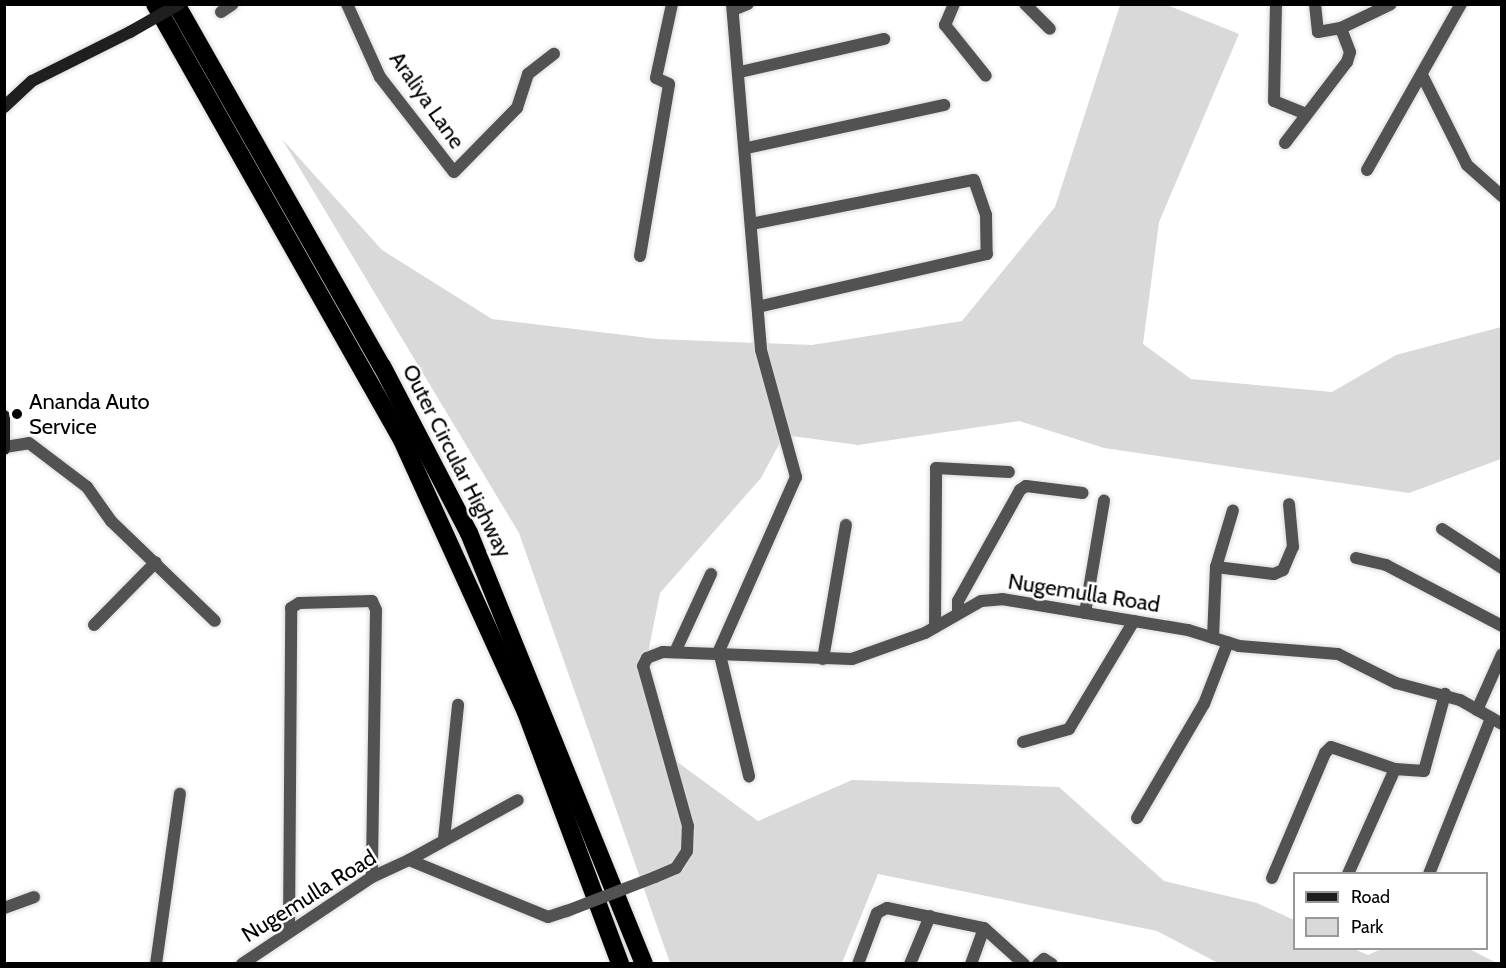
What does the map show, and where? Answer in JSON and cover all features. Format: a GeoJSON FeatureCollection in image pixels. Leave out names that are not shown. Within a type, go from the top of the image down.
{"type":"FeatureCollection","features":[{"type":"Feature","properties":{"kind":"highway","name":"Outer Circular Highway"},"geometry":{"type":"LineString","coordinates":[[155,4],[402,440],[526,712],[620,963]]}},
{"type":"Feature","properties":{"kind":"highway","name":"Outer Circular Highway"},"geometry":{"type":"LineString","coordinates":[[178,4],[382,366],[469,533],[644,963]]}},
{"type":"Feature","properties":{"kind":"street"},"geometry":{"type":"LineString","coordinates":[[4,107],[32,81],[130,32],[178,4]]}},
{"type":"Feature","properties":{"kind":"street"},"geometry":{"type":"LineString","coordinates":[[221,12],[233,4]]}},
{"type":"Feature","properties":{"kind":"street","name":"Araliya Lane"},"geometry":{"type":"LineString","coordinates":[[347,4],[380,77],[454,172],[517,108],[528,74],[554,54]]}},
{"type":"Feature","properties":{"kind":"street"},"geometry":{"type":"LineString","coordinates":[[640,256],[669,84],[656,78],[672,4]]}},
{"type":"Feature","properties":{"kind":"street"},"geometry":{"type":"LineString","coordinates":[[748,4],[732,7],[747,148],[761,350],[796,477],[719,651],[749,776]]}},
{"type":"Feature","properties":{"kind":"street"},"geometry":{"type":"LineString","coordinates":[[954,4],[945,25],[986,76]]}},
{"type":"Feature","properties":{"kind":"street"},"geometry":{"type":"LineString","coordinates":[[1025,4],[1050,30]]}},
{"type":"Feature","properties":{"kind":"street"},"geometry":{"type":"LineString","coordinates":[[1276,4],[1274,101],[1308,114]]}},
{"type":"Feature","properties":{"kind":"street"},"geometry":{"type":"LineString","coordinates":[[1315,4],[1318,32],[1341,28],[1390,4]]}},
{"type":"Feature","properties":{"kind":"street"},"geometry":{"type":"LineString","coordinates":[[1367,170],[1423,77],[1461,4]]}},
{"type":"Feature","properties":{"kind":"street"},"geometry":{"type":"LineString","coordinates":[[1285,143],[1347,62],[1350,52],[1341,28]]}},
{"type":"Feature","properties":{"kind":"street"},"geometry":{"type":"LineString","coordinates":[[740,72],[885,39]]}},
{"type":"Feature","properties":{"kind":"street"},"geometry":{"type":"LineString","coordinates":[[1423,77],[1467,165],[1502,196]]}},
{"type":"Feature","properties":{"kind":"street"},"geometry":{"type":"LineString","coordinates":[[747,148],[944,105]]}},
{"type":"Feature","properties":{"kind":"street"},"geometry":{"type":"LineString","coordinates":[[751,224],[974,180],[986,215],[987,254],[758,307]]}},
{"type":"Feature","properties":{"kind":"street"},"geometry":{"type":"LineString","coordinates":[[4,416],[5,448],[29,443],[87,487],[111,521],[156,561],[215,621]]}},
{"type":"Feature","properties":{"kind":"street"},"geometry":{"type":"LineString","coordinates":[[935,627],[936,468],[1009,472]]}},
{"type":"Feature","properties":{"kind":"street"},"geometry":{"type":"LineString","coordinates":[[958,613],[958,601],[1020,490],[1026,486],[1083,493]]}},
{"type":"Feature","properties":{"kind":"street"},"geometry":{"type":"LineString","coordinates":[[1085,613],[1104,501]]}},
{"type":"Feature","properties":{"kind":"street"},"geometry":{"type":"LineString","coordinates":[[1216,567],[1274,574],[1283,570],[1293,547],[1289,504]]}},
{"type":"Feature","properties":{"kind":"street"},"geometry":{"type":"LineString","coordinates":[[1213,638],[1216,567],[1233,510]]}},
{"type":"Feature","properties":{"kind":"street"},"geometry":{"type":"LineString","coordinates":[[823,659],[846,525]]}},
{"type":"Feature","properties":{"kind":"street"},"geometry":{"type":"LineString","coordinates":[[1442,528],[1502,568]]}},
{"type":"Feature","properties":{"kind":"street"},"geometry":{"type":"LineString","coordinates":[[1356,558],[1386,565],[1502,626]]}},
{"type":"Feature","properties":{"kind":"street"},"geometry":{"type":"LineString","coordinates":[[94,625],[156,561]]}},
{"type":"Feature","properties":{"kind":"street"},"geometry":{"type":"LineString","coordinates":[[675,652],[711,574]]}},
{"type":"Feature","properties":{"kind":"street","name":"Nugemulla Road"},"geometry":{"type":"LineString","coordinates":[[242,963],[372,877],[410,860],[548,917],[676,868],[687,851],[688,826],[644,666],[647,657],[675,652],[719,651],[823,659],[882,651],[935,627],[981,601],[1002,599],[1134,621],[1228,642],[1338,654],[1396,683],[1445,694],[1496,721]]}},
{"type":"Feature","properties":{"kind":"street"},"geometry":{"type":"LineString","coordinates":[[289,931],[291,608],[299,603],[372,601],[376,610],[372,877]]}},
{"type":"Feature","properties":{"kind":"street"},"geometry":{"type":"LineString","coordinates":[[1023,742],[1069,729],[1134,621]]}},
{"type":"Feature","properties":{"kind":"street"},"geometry":{"type":"LineString","coordinates":[[1137,818],[1204,704],[1228,642]]}},
{"type":"Feature","properties":{"kind":"street"},"geometry":{"type":"LineString","coordinates":[[1477,710],[1502,654]]}},
{"type":"Feature","properties":{"kind":"street"},"geometry":{"type":"LineString","coordinates":[[1272,878],[1331,747],[1395,769],[1424,771],[1445,694]]}},
{"type":"Feature","properties":{"kind":"street"},"geometry":{"type":"LineString","coordinates":[[444,839],[458,705]]}},
{"type":"Feature","properties":{"kind":"street"},"geometry":{"type":"LineString","coordinates":[[1429,872],[1496,721]]}},
{"type":"Feature","properties":{"kind":"street"},"geometry":{"type":"LineString","coordinates":[[1348,872],[1395,769]]}},
{"type":"Feature","properties":{"kind":"street"},"geometry":{"type":"LineString","coordinates":[[156,963],[180,794]]}},
{"type":"Feature","properties":{"kind":"street"},"geometry":{"type":"LineString","coordinates":[[410,860],[444,839],[518,800]]}},
{"type":"Feature","properties":{"kind":"street"},"geometry":{"type":"LineString","coordinates":[[4,908],[34,897]]}},
{"type":"Feature","properties":{"kind":"street"},"geometry":{"type":"LineString","coordinates":[[858,963],[878,913],[887,908],[984,928],[1024,963]]}},
{"type":"Feature","properties":{"kind":"street"},"geometry":{"type":"LineString","coordinates":[[910,963],[930,916]]}},
{"type":"Feature","properties":{"kind":"street"},"geometry":{"type":"LineString","coordinates":[[971,963],[984,928]]}},
{"type":"Feature","properties":{"kind":"street"},"geometry":{"type":"LineString","coordinates":[[1038,963],[1044,959],[1052,963]]}},
{"type":"Feature","properties":{"kind":"green space"},"geometry":{"type":"Polygon","coordinates":[[[1120,5],[1167,5],[1239,34],[1159,222],[1143,344],[1191,379],[1332,392],[1396,355],[1501,327],[1501,459],[1409,493],[1104,448],[1019,421],[858,445],[784,435],[761,478],[660,593],[647,658],[665,753],[758,821],[852,780],[1059,787],[1164,881],[1257,903],[1293,920],[1293,950],[1356,950],[1368,955],[1379,950],[1471,950],[1497,963],[1218,963],[1157,931],[878,874],[842,963],[670,963],[519,533],[282,139],[382,250],[492,319],[657,339],[812,345],[962,321],[1055,207],[1120,5]]]}},
{"type":"Feature","properties":{"kind":"place","name":"Ananda Auto Service"},"geometry":{"type":"Point","coordinates":[17,414]}}]}
